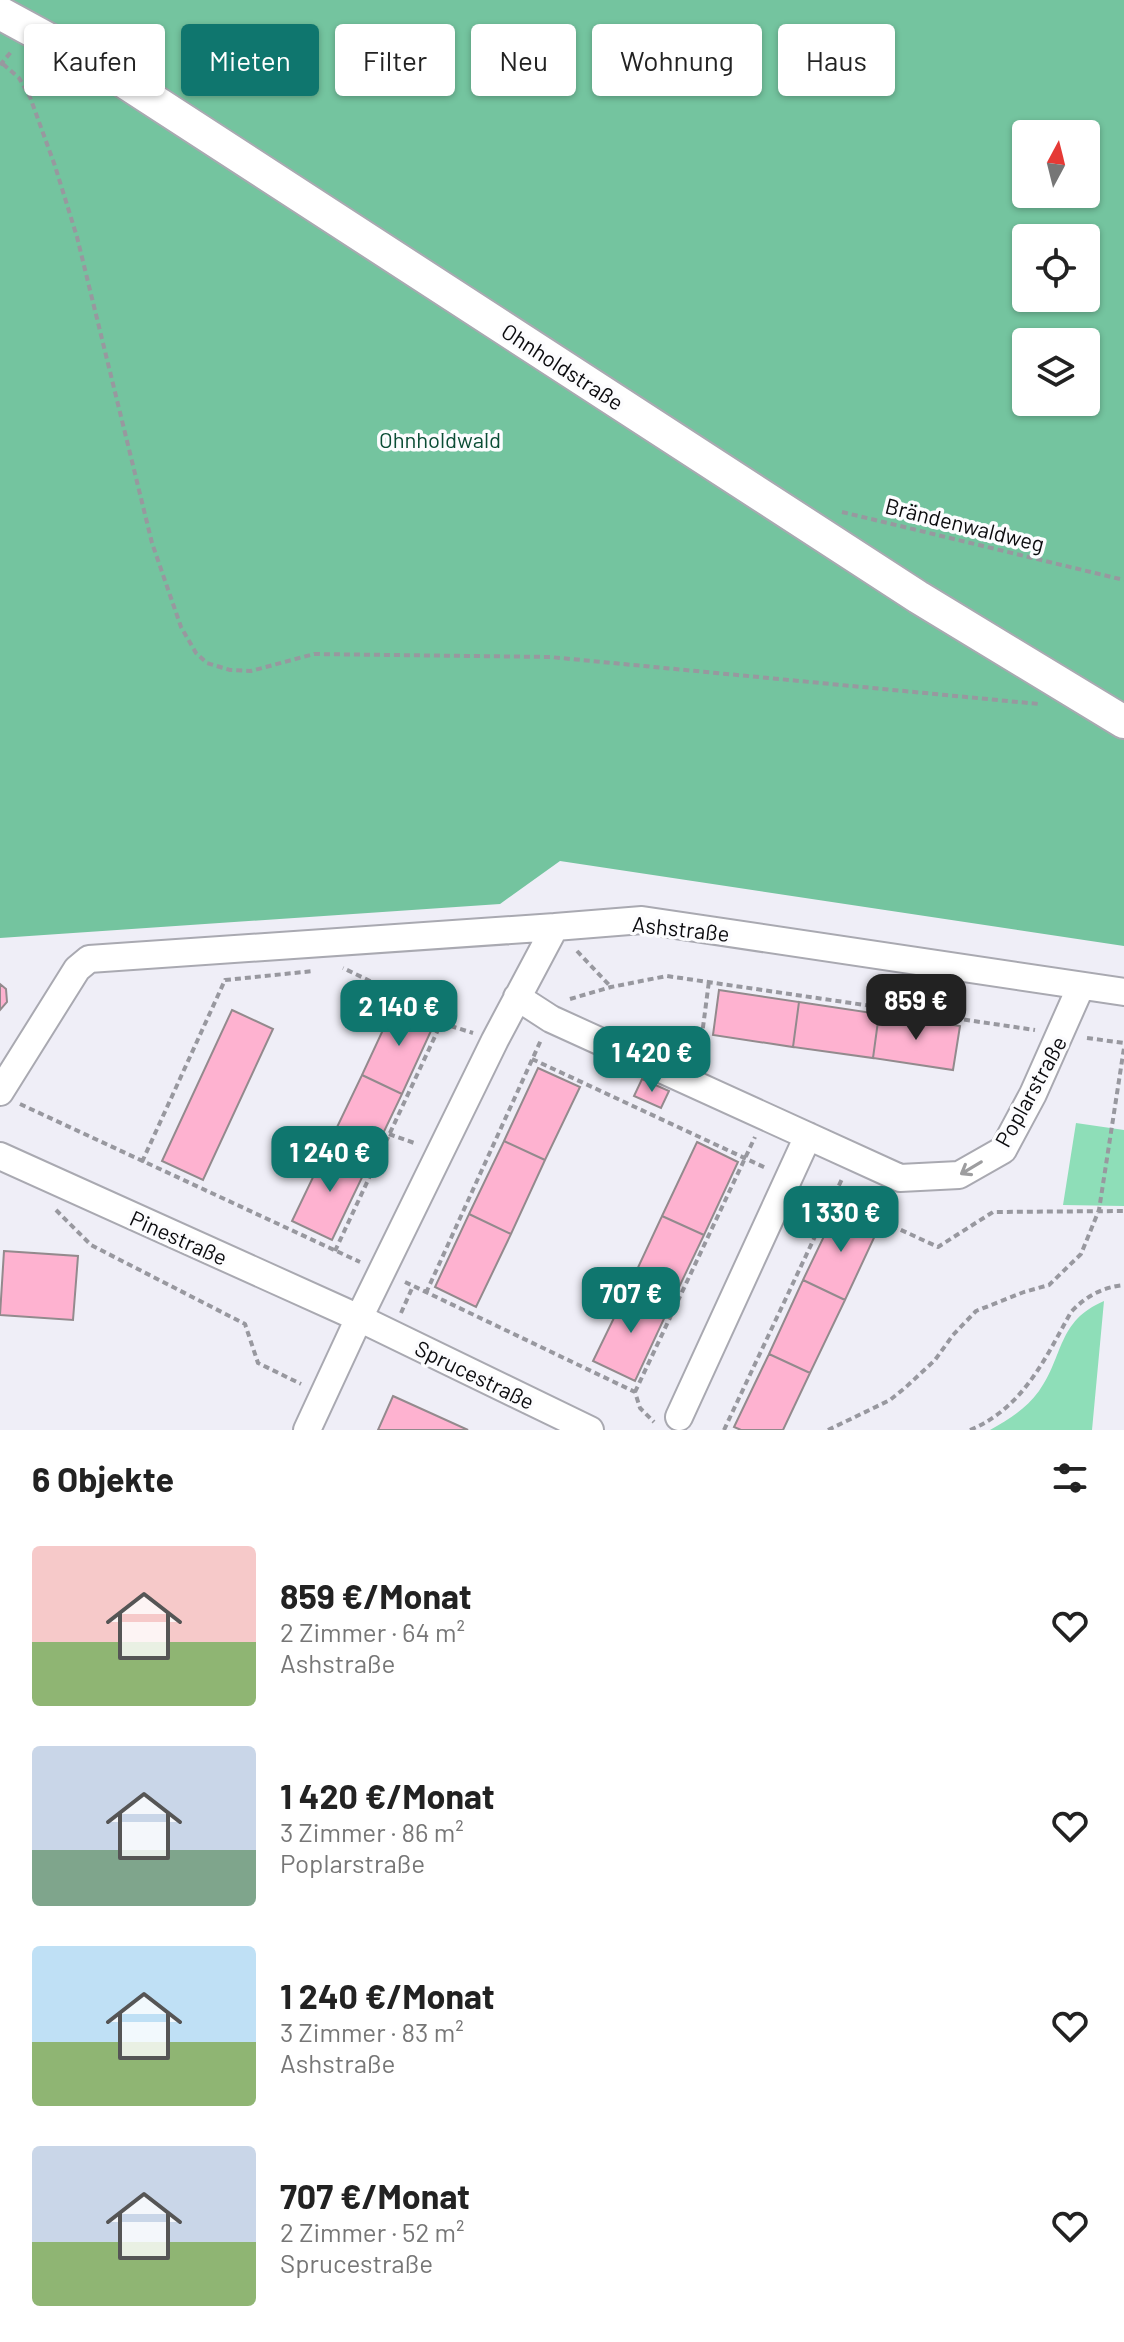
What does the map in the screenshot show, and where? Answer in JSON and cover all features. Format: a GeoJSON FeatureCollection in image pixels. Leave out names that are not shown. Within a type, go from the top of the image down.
{"type":"FeatureCollection","features":[{"type":"Feature","properties":{"kind":"main road","name":"Ohnholdstraße"},"geometry":{"type":"LineString","coordinates":[[0,13],[114,75],[918,597],[1124,722]]}},
{"type":"Feature","properties":{"kind":"street","name":"Ashstraße"},"geometry":{"type":"LineString","coordinates":[[1,1090],[77,969],[89,959],[642,920],[1124,992]]}},
{"type":"Feature","properties":{"kind":"street"},"geometry":{"type":"LineString","coordinates":[[307,1430],[517,997],[555,927]]}},
{"type":"Feature","properties":{"kind":"street","name":"Poplarstraße"},"geometry":{"type":"LineString","coordinates":[[517,997],[551,1019],[900,1178],[959,1175],[1003,1150],[1062,1034],[1081,986]]}},
{"type":"Feature","properties":{"kind":"street"},"geometry":{"type":"LineString","coordinates":[[669,1422],[808,1136]]}},
{"type":"Feature","properties":{"kind":"street","name":"Pinestraße"},"geometry":{"type":"LineString","coordinates":[[0,1156],[359,1318]]}},
{"type":"Feature","properties":{"kind":"street","name":"Sprucestraße"},"geometry":{"type":"LineString","coordinates":[[359,1318],[590,1430]]}},
{"type":"Feature","properties":{"kind":"path"},"geometry":{"type":"LineString","coordinates":[[3,64],[19,78],[30,97],[55,166],[77,237],[152,543],[181,627],[196,653],[207,663],[230,670],[251,671],[314,654],[550,657],[1041,704]]}},
{"type":"Feature","properties":{"kind":"path","name":"Brändenwaldweg"},"geometry":{"type":"LineString","coordinates":[[798,519],[835,511],[871,517],[1124,580]]}},
{"type":"Feature","properties":{"kind":"path"},"geometry":{"type":"LineString","coordinates":[[555,927],[611,987]]}},
{"type":"Feature","properties":{"kind":"path"},"geometry":{"type":"LineString","coordinates":[[335,1251],[444,1017],[343,968]]}},
{"type":"Feature","properties":{"kind":"path"},"geometry":{"type":"LineString","coordinates":[[142,1162],[225,980],[328,969]]}},
{"type":"Feature","properties":{"kind":"path"},"geometry":{"type":"LineString","coordinates":[[426,1293],[560,1002],[611,987],[667,976],[1062,1034],[1124,1046],[1099,1210],[1081,1254],[1049,1285],[1010,1296],[976,1311],[935,1360],[890,1400],[828,1430]]}},
{"type":"Feature","properties":{"kind":"path"},"geometry":{"type":"LineString","coordinates":[[698,1067],[709,981]]}},
{"type":"Feature","properties":{"kind":"path"},"geometry":{"type":"LineString","coordinates":[[532,1059],[938,1247],[993,1212],[1124,1211]]}},
{"type":"Feature","properties":{"kind":"path"},"geometry":{"type":"LineString","coordinates":[[1,1090],[15,1102],[635,1392]]}},
{"type":"Feature","properties":{"kind":"path"},"geometry":{"type":"LineString","coordinates":[[669,1422],[640,1408],[635,1392],[765,1116]]}},
{"type":"Feature","properties":{"kind":"path"},"geometry":{"type":"LineString","coordinates":[[724,1430],[852,1158]]}},
{"type":"Feature","properties":{"kind":"path"},"geometry":{"type":"LineString","coordinates":[[49,1203],[91,1245],[245,1324],[258,1363],[323,1395]]}},
{"type":"Feature","properties":{"kind":"path"},"geometry":{"type":"LineString","coordinates":[[970,1430],[1000,1414],[1024,1393],[1071,1312],[1082,1300],[1124,1285]]}},
{"type":"Feature","properties":{"kind":"path"},"geometry":{"type":"LineString","coordinates":[[391,1334],[413,1286]]}},
{"type":"Feature","properties":{"kind":"green space","name":"Ohnholdwald"},"geometry":{"type":"Polygon","coordinates":[[[0,0],[1124,0],[1124,946],[560,861],[500,904],[0,938],[0,0]]]}},
{"type":"Feature","properties":{"kind":"green space"},"geometry":{"type":"Polygon","coordinates":[[[1076,1123],[1124,1130],[1124,1206],[1063,1205],[1076,1123]]]}},
{"type":"Feature","properties":{"kind":"green space"},"geometry":{"type":"Polygon","coordinates":[[[1104,1301],[1092,1430],[990,1430],[1017,1413],[1034,1397],[1047,1378],[1069,1329],[1089,1309],[1104,1301]]]}},
{"type":"Feature","properties":{"kind":"building"},"geometry":{"type":"Polygon","coordinates":[[[0,984],[6,989],[7,1002],[0,1010],[0,984]]]}},
{"type":"Feature","properties":{"kind":"building"},"geometry":{"type":"Polygon","coordinates":[[[719,990],[799,1002],[793,1047],[713,1035],[719,990]]]}},
{"type":"Feature","properties":{"kind":"building"},"geometry":{"type":"Polygon","coordinates":[[[396,1002],[436,1020],[402,1094],[362,1075],[396,1002]]]}},
{"type":"Feature","properties":{"kind":"building"},"geometry":{"type":"Polygon","coordinates":[[[799,1002],[879,1014],[873,1058],[793,1047],[799,1002]]]}},
{"type":"Feature","properties":{"kind":"building"},"geometry":{"type":"Polygon","coordinates":[[[232,1010],[273,1029],[203,1180],[162,1161],[232,1010]]]}},
{"type":"Feature","properties":{"kind":"building"},"geometry":{"type":"Polygon","coordinates":[[[879,1014],[960,1026],[953,1070],[873,1058],[879,1014]]]}},
{"type":"Feature","properties":{"kind":"building"},"geometry":{"type":"Polygon","coordinates":[[[538,1068],[580,1087],[545,1160],[504,1141],[538,1068]]]}},
{"type":"Feature","properties":{"kind":"building"},"geometry":{"type":"Polygon","coordinates":[[[362,1075],[402,1094],[367,1167],[327,1148],[362,1075]]]}},
{"type":"Feature","properties":{"kind":"building"},"geometry":{"type":"Polygon","coordinates":[[[642,1079],[669,1091],[661,1108],[634,1096],[642,1079]]]}},
{"type":"Feature","properties":{"kind":"building"},"geometry":{"type":"Polygon","coordinates":[[[504,1141],[545,1160],[511,1234],[469,1214],[504,1141]]]}},
{"type":"Feature","properties":{"kind":"building"},"geometry":{"type":"Polygon","coordinates":[[[697,1142],[738,1162],[704,1235],[662,1216],[697,1142]]]}},
{"type":"Feature","properties":{"kind":"building"},"geometry":{"type":"Polygon","coordinates":[[[327,1148],[367,1167],[332,1240],[292,1221],[327,1148]]]}},
{"type":"Feature","properties":{"kind":"building"},"geometry":{"type":"Polygon","coordinates":[[[838,1207],[879,1227],[845,1300],[803,1280],[838,1207]]]}},
{"type":"Feature","properties":{"kind":"building"},"geometry":{"type":"Polygon","coordinates":[[[469,1214],[511,1234],[476,1307],[435,1287],[469,1214]]]}},
{"type":"Feature","properties":{"kind":"building"},"geometry":{"type":"Polygon","coordinates":[[[662,1216],[704,1235],[669,1308],[628,1289],[662,1216]]]}},
{"type":"Feature","properties":{"kind":"building"},"geometry":{"type":"Polygon","coordinates":[[[4,1251],[78,1256],[73,1320],[0,1315],[4,1251]]]}},
{"type":"Feature","properties":{"kind":"building"},"geometry":{"type":"Polygon","coordinates":[[[803,1280],[845,1300],[810,1373],[769,1354],[803,1280]]]}},
{"type":"Feature","properties":{"kind":"building"},"geometry":{"type":"Polygon","coordinates":[[[628,1289],[669,1308],[635,1381],[593,1361],[628,1289]]]}},
{"type":"Feature","properties":{"kind":"building"},"geometry":{"type":"Polygon","coordinates":[[[769,1354],[810,1373],[783,1430],[741,1430],[734,1427],[769,1354]]]}},
{"type":"Feature","properties":{"kind":"building"},"geometry":{"type":"Polygon","coordinates":[[[393,1396],[468,1430],[378,1430],[393,1396]]]}}]}
